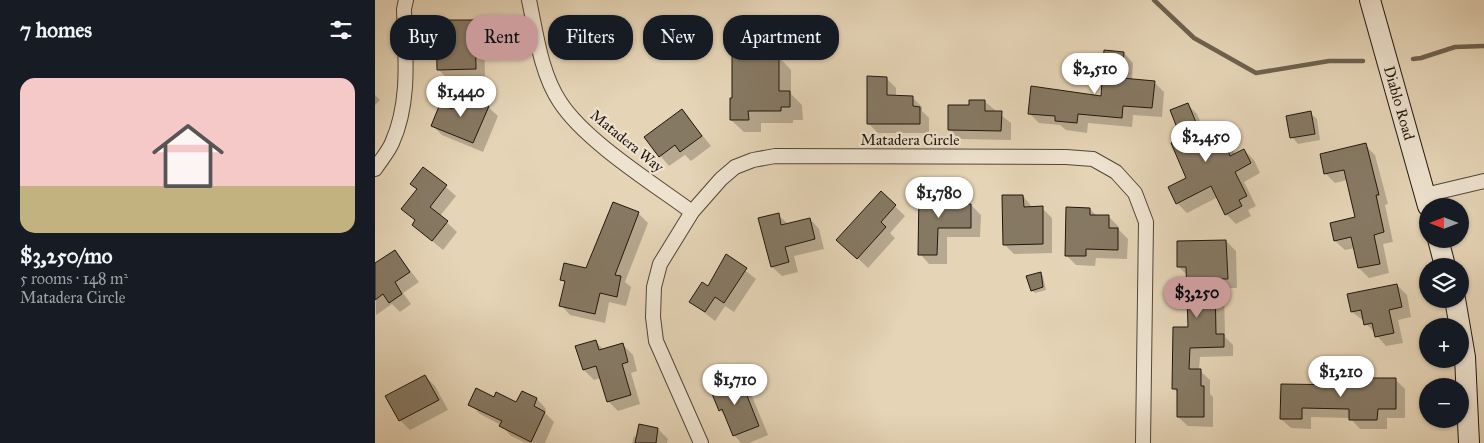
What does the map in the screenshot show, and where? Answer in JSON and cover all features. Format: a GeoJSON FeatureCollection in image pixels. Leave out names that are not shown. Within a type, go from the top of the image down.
{"type":"FeatureCollection","features":[{"type":"Feature","properties":{"kind":"street"},"geometry":{"type":"LineString","coordinates":[[375,169],[392,143],[402,111],[406,83],[404,9],[406,0]]}},
{"type":"Feature","properties":{"kind":"street","name":"Matadera Way"},"geometry":{"type":"LineString","coordinates":[[529,0],[547,73],[559,102],[588,134],[692,212]]}},
{"type":"Feature","properties":{"kind":"street","name":"Diablo Road"},"geometry":{"type":"LineString","coordinates":[[1370,0],[1426,198]]}},
{"type":"Feature","properties":{"kind":"street","name":"Matadera Circle"},"geometry":{"type":"LineString","coordinates":[[701,443],[656,341],[653,317],[654,287],[660,264],[692,212],[721,179],[735,167],[753,160],[775,156],[1066,157],[1093,159],[1116,172],[1135,193],[1146,222],[1143,443]]}},
{"type":"Feature","properties":{"kind":"street"},"geometry":{"type":"LineString","coordinates":[[1436,198],[1484,181]]}},
{"type":"Feature","properties":{"kind":"street"},"geometry":{"type":"LineString","coordinates":[[1457,308],[1465,356],[1469,443]]}},
{"type":"Feature","properties":{"kind":"building"},"geometry":{"type":"Polygon","coordinates":[[[456,20],[466,20],[466,60],[476,60],[476,69],[437,70],[437,60],[456,60],[456,20]]]}},
{"type":"Feature","properties":{"kind":"building"},"geometry":{"type":"Polygon","coordinates":[[[1104,50],[1124,52],[1122,78],[1155,81],[1152,108],[1123,106],[1122,118],[1078,114],[1077,123],[1055,121],[1055,116],[1028,114],[1031,86],[1101,96],[1104,50]]]}},
{"type":"Feature","properties":{"kind":"building"},"geometry":{"type":"Polygon","coordinates":[[[732,60],[779,60],[779,91],[790,91],[790,107],[781,107],[781,111],[748,111],[749,120],[730,120],[730,98],[732,98],[732,60]]]}},
{"type":"Feature","properties":{"kind":"building"},"geometry":{"type":"Polygon","coordinates":[[[867,76],[887,77],[887,95],[913,96],[913,106],[920,107],[920,124],[867,124],[867,76]]]}},
{"type":"Feature","properties":{"kind":"building"},"geometry":{"type":"Polygon","coordinates":[[[459,93],[489,106],[473,143],[431,126],[440,104],[452,109],[459,93]]]}},
{"type":"Feature","properties":{"kind":"building"},"geometry":{"type":"Polygon","coordinates":[[[969,100],[985,100],[985,111],[1002,111],[1001,131],[948,130],[948,105],[969,105],[969,100]]]}},
{"type":"Feature","properties":{"kind":"building"},"geometry":{"type":"Polygon","coordinates":[[[1188,103],[1200,132],[1218,125],[1230,156],[1244,149],[1251,163],[1235,172],[1247,196],[1239,200],[1242,206],[1225,215],[1211,186],[1176,204],[1168,187],[1186,178],[1171,143],[1181,138],[1170,110],[1188,103]]]}},
{"type":"Feature","properties":{"kind":"building"},"geometry":{"type":"Polygon","coordinates":[[[682,109],[702,136],[680,152],[675,145],[659,157],[644,137],[682,109]]]}},
{"type":"Feature","properties":{"kind":"building"},"geometry":{"type":"Polygon","coordinates":[[[1311,111],[1315,134],[1290,138],[1286,116],[1311,111]]]}},
{"type":"Feature","properties":{"kind":"building"},"geometry":{"type":"Polygon","coordinates":[[[1366,143],[1379,195],[1376,195],[1384,232],[1374,235],[1380,264],[1358,268],[1351,237],[1334,241],[1330,223],[1355,217],[1344,170],[1324,174],[1320,154],[1366,143]]]}},
{"type":"Feature","properties":{"kind":"building"},"geometry":{"type":"Polygon","coordinates":[[[423,167],[447,185],[430,207],[448,221],[432,241],[412,225],[415,220],[401,209],[417,189],[410,184],[423,167]]]}},
{"type":"Feature","properties":{"kind":"building"},"geometry":{"type":"Polygon","coordinates":[[[881,191],[896,205],[881,222],[886,227],[857,259],[836,240],[881,191]]]}},
{"type":"Feature","properties":{"kind":"building"},"geometry":{"type":"Polygon","coordinates":[[[919,191],[950,192],[950,204],[971,204],[971,228],[938,228],[937,255],[918,255],[919,191]]]}},
{"type":"Feature","properties":{"kind":"building"},"geometry":{"type":"Polygon","coordinates":[[[1002,195],[1023,195],[1024,207],[1043,206],[1043,244],[1003,245],[1002,195]]]}},
{"type":"Feature","properties":{"kind":"building"},"geometry":{"type":"Polygon","coordinates":[[[613,202],[639,212],[615,275],[621,276],[617,297],[600,293],[595,314],[559,306],[565,281],[560,280],[564,263],[586,268],[613,202]]]}},
{"type":"Feature","properties":{"kind":"building"},"geometry":{"type":"Polygon","coordinates":[[[1066,207],[1090,208],[1090,215],[1109,215],[1109,228],[1118,228],[1118,250],[1086,249],[1086,256],[1065,256],[1066,207]]]}},
{"type":"Feature","properties":{"kind":"building"},"geometry":{"type":"Polygon","coordinates":[[[779,213],[781,225],[810,218],[815,239],[785,247],[789,262],[771,267],[758,218],[779,213]]]}},
{"type":"Feature","properties":{"kind":"building"},"geometry":{"type":"Polygon","coordinates":[[[1226,240],[1228,279],[1215,279],[1216,334],[1224,334],[1224,347],[1190,348],[1189,369],[1201,369],[1201,386],[1204,386],[1204,417],[1177,417],[1177,389],[1172,389],[1173,327],[1188,327],[1186,267],[1177,267],[1177,241],[1226,240]]]}},
{"type":"Feature","properties":{"kind":"building"},"geometry":{"type":"Polygon","coordinates":[[[395,250],[410,272],[395,282],[402,294],[389,303],[383,294],[375,300],[375,263],[395,250]]]}},
{"type":"Feature","properties":{"kind":"building"},"geometry":{"type":"Polygon","coordinates":[[[726,254],[747,268],[724,303],[715,297],[705,312],[689,302],[702,282],[708,286],[726,254]]]}},
{"type":"Feature","properties":{"kind":"building"},"geometry":{"type":"Polygon","coordinates":[[[1041,272],[1043,287],[1031,291],[1026,276],[1041,272]]]}},
{"type":"Feature","properties":{"kind":"building"},"geometry":{"type":"Polygon","coordinates":[[[1397,284],[1402,307],[1389,310],[1394,333],[1375,337],[1372,323],[1364,325],[1361,310],[1351,312],[1347,294],[1397,284]]]}},
{"type":"Feature","properties":{"kind":"building"},"geometry":{"type":"Polygon","coordinates":[[[596,340],[599,350],[623,343],[628,362],[622,364],[631,395],[607,402],[596,366],[583,370],[575,346],[596,340]]]}},
{"type":"Feature","properties":{"kind":"building"},"geometry":{"type":"Polygon","coordinates":[[[1349,374],[1367,374],[1367,378],[1396,378],[1396,409],[1378,409],[1377,420],[1349,420],[1349,409],[1302,408],[1302,419],[1280,419],[1281,384],[1349,385],[1349,374]]]}},
{"type":"Feature","properties":{"kind":"building"},"geometry":{"type":"Polygon","coordinates":[[[425,375],[439,400],[399,421],[385,396],[425,375]]]}},
{"type":"Feature","properties":{"kind":"building"},"geometry":{"type":"Polygon","coordinates":[[[740,378],[759,426],[733,436],[722,409],[719,411],[710,389],[740,378]]]}},
{"type":"Feature","properties":{"kind":"building"},"geometry":{"type":"Polygon","coordinates":[[[476,388],[494,397],[496,392],[516,402],[522,391],[537,398],[534,406],[545,412],[531,442],[499,426],[502,421],[468,405],[476,388]]]}},
{"type":"Feature","properties":{"kind":"building"},"geometry":{"type":"Polygon","coordinates":[[[639,424],[658,428],[656,443],[635,443],[639,424]]]}},
{"type":"Feature","properties":{"kind":"waterway"},"geometry":{"type":"LineString","coordinates":[[1154,0],[1194,38],[1256,73],[1329,61],[1363,61]]}},
{"type":"Feature","properties":{"kind":"waterway"},"geometry":{"type":"LineString","coordinates":[[1413,59],[1455,47],[1484,46]]}}]}
